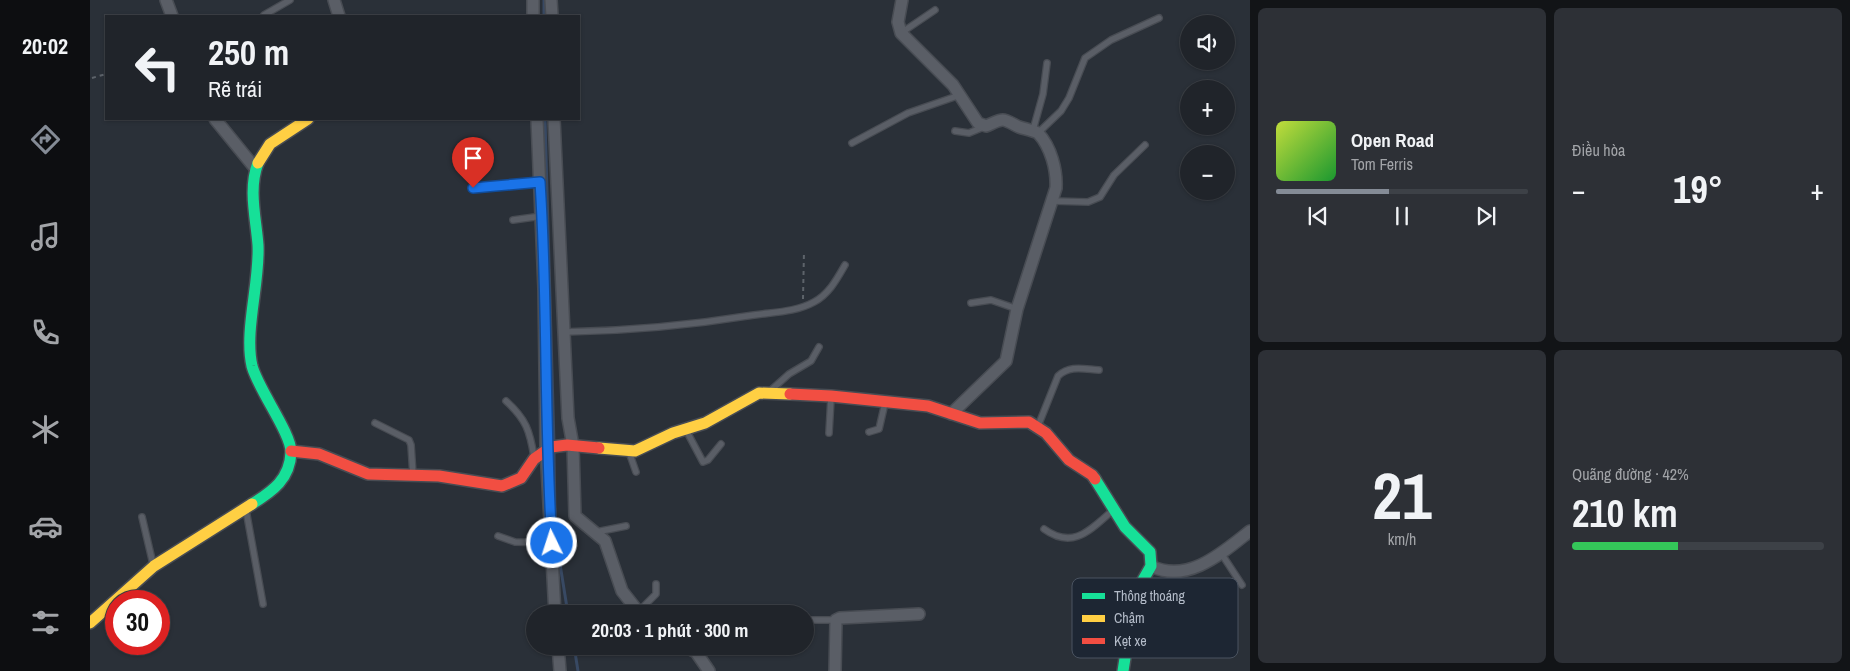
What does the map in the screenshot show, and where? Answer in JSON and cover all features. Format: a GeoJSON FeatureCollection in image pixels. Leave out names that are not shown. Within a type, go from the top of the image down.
{"type":"FeatureCollection","features":[{"type":"Feature","properties":{"kind":"street"},"geometry":{"type":"LineString","coordinates":[[166,0],[172,15]]}},
{"type":"Feature","properties":{"kind":"street"},"geometry":{"type":"LineString","coordinates":[[334,0],[339,15]]}},
{"type":"Feature","properties":{"kind":"street"},"geometry":{"type":"LineString","coordinates":[[533,0],[533,15]]}},
{"type":"Feature","properties":{"kind":"street"},"geometry":{"type":"LineString","coordinates":[[551,0],[552,15]]}},
{"type":"Feature","properties":{"kind":"street"},"geometry":{"type":"LineString","coordinates":[[902,0],[898,22],[901,33],[953,85],[978,123],[986,126],[1004,119],[1036,132],[1054,165],[1057,178],[1056,188],[1017,309],[1006,360],[951,414]]}},
{"type":"Feature","properties":{"kind":"street"},"geometry":{"type":"LineString","coordinates":[[217,120],[224,132],[255,168]]}},
{"type":"Feature","properties":{"kind":"street"},"geometry":{"type":"LineString","coordinates":[[90,623],[154,566],[266,497],[284,478],[291,451],[252,365],[251,353],[258,256],[254,182],[255,168],[262,154],[274,141],[306,120]]}},
{"type":"Feature","properties":{"kind":"street"},"geometry":{"type":"LineString","coordinates":[[537,120],[542,216],[554,605]]}},
{"type":"Feature","properties":{"kind":"street"},"geometry":{"type":"LineString","coordinates":[[554,120],[555,174],[573,510],[579,521],[596,532],[604,540],[622,591],[633,605]]}},
{"type":"Feature","properties":{"kind":"street"},"geometry":{"type":"LineString","coordinates":[[291,451],[319,454],[361,472],[447,477],[502,486],[521,478],[534,459],[549,448],[570,445],[629,452],[641,449],[673,433],[705,422],[750,397],[768,392],[831,396],[928,406],[972,422],[1018,421],[1038,426],[1064,456],[1092,475],[1125,527],[1150,552],[1152,566],[1145,578]]}},
{"type":"Feature","properties":{"kind":"street"},"geometry":{"type":"LineString","coordinates":[[1152,566],[1164,572],[1181,573],[1198,567],[1221,553],[1250,531]]}},
{"type":"Feature","properties":{"kind":"street"},"geometry":{"type":"LineString","coordinates":[[835,671],[836,620],[840,618],[919,614]]}},
{"type":"Feature","properties":{"kind":"street"},"geometry":{"type":"LineString","coordinates":[[559,655],[560,671]]}},
{"type":"Feature","properties":{"kind":"street"},"geometry":{"type":"LineString","coordinates":[[698,655],[709,671]]}},
{"type":"Feature","properties":{"kind":"street"},"geometry":{"type":"LineString","coordinates":[[1123,671],[1125,658]]}},
{"type":"Feature","properties":{"kind":"lane"},"geometry":{"type":"LineString","coordinates":[[264,15],[290,0]]}},
{"type":"Feature","properties":{"kind":"lane"},"geometry":{"type":"LineString","coordinates":[[901,33],[935,10]]}},
{"type":"Feature","properties":{"kind":"lane"},"geometry":{"type":"LineString","coordinates":[[1036,132],[1061,111],[1085,58],[1111,40],[1159,18]]}},
{"type":"Feature","properties":{"kind":"lane"},"geometry":{"type":"LineString","coordinates":[[1036,132],[1047,62]]}},
{"type":"Feature","properties":{"kind":"lane"},"geometry":{"type":"LineString","coordinates":[[852,144],[908,113],[960,95]]}},
{"type":"Feature","properties":{"kind":"lane"},"geometry":{"type":"LineString","coordinates":[[955,131],[969,133],[986,126]]}},
{"type":"Feature","properties":{"kind":"lane"},"geometry":{"type":"LineString","coordinates":[[1052,201],[1088,202],[1100,197],[1114,175],[1145,145]]}},
{"type":"Feature","properties":{"kind":"lane"},"geometry":{"type":"LineString","coordinates":[[473,188],[540,182]]}},
{"type":"Feature","properties":{"kind":"lane"},"geometry":{"type":"LineString","coordinates":[[513,220],[542,216]]}},
{"type":"Feature","properties":{"kind":"lane"},"geometry":{"type":"LineString","coordinates":[[564,332],[607,331],[731,319],[803,307],[826,295],[845,265]]}},
{"type":"Feature","properties":{"kind":"lane"},"geometry":{"type":"LineString","coordinates":[[971,303],[991,300],[1017,309]]}},
{"type":"Feature","properties":{"kind":"lane"},"geometry":{"type":"LineString","coordinates":[[768,392],[789,374],[811,361],[819,347]]}},
{"type":"Feature","properties":{"kind":"lane"},"geometry":{"type":"LineString","coordinates":[[1038,426],[1058,376],[1064,370],[1073,368],[1099,370]]}},
{"type":"Feature","properties":{"kind":"lane"},"geometry":{"type":"LineString","coordinates":[[829,433],[831,396]]}},
{"type":"Feature","properties":{"kind":"lane"},"geometry":{"type":"LineString","coordinates":[[506,401],[518,411],[527,425],[534,459]]}},
{"type":"Feature","properties":{"kind":"lane"},"geometry":{"type":"LineString","coordinates":[[869,432],[879,429],[885,403]]}},
{"type":"Feature","properties":{"kind":"lane"},"geometry":{"type":"LineString","coordinates":[[375,424],[409,440],[413,475]]}},
{"type":"Feature","properties":{"kind":"lane"},"geometry":{"type":"LineString","coordinates":[[686,430],[703,462],[708,460],[720,444]]}},
{"type":"Feature","properties":{"kind":"lane"},"geometry":{"type":"LineString","coordinates":[[629,452],[636,472]]}},
{"type":"Feature","properties":{"kind":"lane"},"geometry":{"type":"LineString","coordinates":[[246,510],[263,604]]}},
{"type":"Feature","properties":{"kind":"lane"},"geometry":{"type":"LineString","coordinates":[[1044,529],[1055,537],[1075,537],[1087,532],[1114,510]]}},
{"type":"Feature","properties":{"kind":"lane"},"geometry":{"type":"LineString","coordinates":[[142,517],[154,566]]}},
{"type":"Feature","properties":{"kind":"lane"},"geometry":{"type":"LineString","coordinates":[[596,532],[626,526]]}},
{"type":"Feature","properties":{"kind":"lane"},"geometry":{"type":"LineString","coordinates":[[498,536],[515,542],[552,549]]}},
{"type":"Feature","properties":{"kind":"lane"},"geometry":{"type":"LineString","coordinates":[[1221,553],[1237,578]]}},
{"type":"Feature","properties":{"kind":"lane"},"geometry":{"type":"LineString","coordinates":[[1238,579],[1242,585]]}},
{"type":"Feature","properties":{"kind":"lane"},"geometry":{"type":"LineString","coordinates":[[646,605],[656,594],[656,584]]}},
{"type":"Feature","properties":{"kind":"lane"},"geometry":{"type":"LineString","coordinates":[[814,620],[836,620]]}},
{"type":"Feature","properties":{"kind":"path"},"geometry":{"type":"LineString","coordinates":[[92,78],[105,74]]}},
{"type":"Feature","properties":{"kind":"path"},"geometry":{"type":"LineString","coordinates":[[803,307],[804,250]]}},
{"type":"Feature","properties":{"kind":"waterway"},"geometry":{"type":"LineString","coordinates":[[544,0],[544,15]]}},
{"type":"Feature","properties":{"kind":"waterway"},"geometry":{"type":"LineString","coordinates":[[545,120],[554,443]]}},
{"type":"Feature","properties":{"kind":"waterway"},"geometry":{"type":"LineString","coordinates":[[554,452],[555,513]]}},
{"type":"Feature","properties":{"kind":"waterway"},"geometry":{"type":"LineString","coordinates":[[556,539],[567,605]]}},
{"type":"Feature","properties":{"kind":"waterway"},"geometry":{"type":"LineString","coordinates":[[575,655],[578,671]]}},
{"type":"Feature","properties":{"kind":"traffic: fast"},"geometry":{"type":"LineString","coordinates":[[252,504],[273,489],[284,477],[291,452],[286,434],[255,376],[250,352],[251,322],[258,259],[253,193],[258,163]]}},
{"type":"Feature","properties":{"kind":"traffic: fast"},"geometry":{"type":"LineString","coordinates":[[1095,479],[1125,527],[1150,552],[1151,566],[1144,578]]}},
{"type":"Feature","properties":{"kind":"traffic: fast"},"geometry":{"type":"LineString","coordinates":[[1123,671],[1125,658]]}},
{"type":"Feature","properties":{"kind":"traffic: slow"},"geometry":{"type":"LineString","coordinates":[[258,163],[270,144],[306,120]]}},
{"type":"Feature","properties":{"kind":"traffic: slow"},"geometry":{"type":"LineString","coordinates":[[599,448],[635,451],[673,433],[705,423],[759,393],[790,394]]}},
{"type":"Feature","properties":{"kind":"traffic: slow"},"geometry":{"type":"LineString","coordinates":[[90,623],[154,566],[252,504]]}},
{"type":"Feature","properties":{"kind":"traffic: jam"},"geometry":{"type":"LineString","coordinates":[[790,394],[831,396],[928,406],[980,423],[1029,422],[1046,433],[1069,460],[1095,479]]}},
{"type":"Feature","properties":{"kind":"traffic: jam"},"geometry":{"type":"LineString","coordinates":[[291,451],[319,454],[368,474],[439,476],[502,486],[521,478],[534,459],[551,447],[567,445],[599,448]]}},
{"type":"Feature","properties":{"kind":"route"},"geometry":{"type":"LineString","coordinates":[[473,188],[540,182],[548,435],[546,449],[552,543]]}}]}
